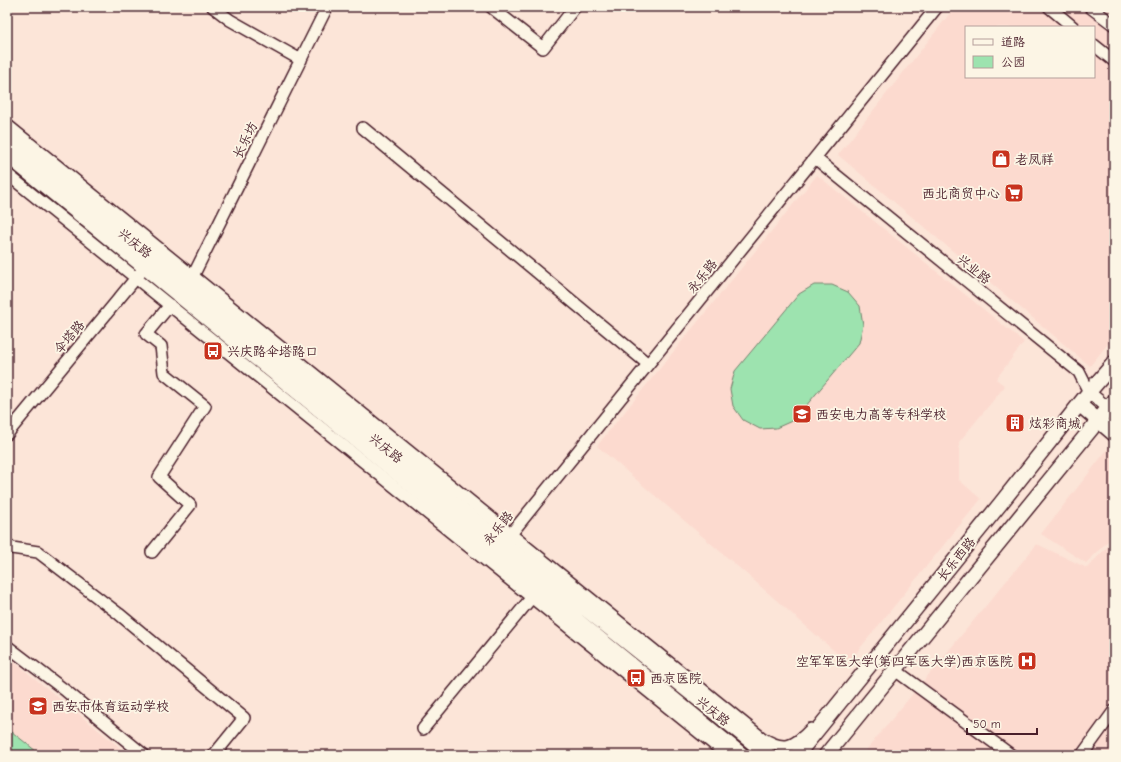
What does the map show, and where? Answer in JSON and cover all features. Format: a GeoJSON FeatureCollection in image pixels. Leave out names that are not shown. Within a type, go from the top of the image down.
{"type":"FeatureCollection","features":[{"type":"Feature","properties":{"kind":"main road","name":"兴庆路"},"geometry":{"type":"LineString","coordinates":[[7,138],[149,262],[500,548],[768,755]]}},
{"type":"Feature","properties":{"kind":"main road","name":"兴庆路"},"geometry":{"type":"LineString","coordinates":[[7,155],[149,262],[191,281],[742,755]]}},
{"type":"Feature","properties":{"kind":"main road","name":"长乐西路"},"geometry":{"type":"LineString","coordinates":[[797,755],[1089,392],[1114,363]]}},
{"type":"Feature","properties":{"kind":"main road"},"geometry":{"type":"LineString","coordinates":[[1080,405],[1114,434]]}},
{"type":"Feature","properties":{"kind":"main road","name":"长乐西路"},"geometry":{"type":"LineString","coordinates":[[826,755],[1098,421],[1112,407]]}},
{"type":"Feature","properties":{"kind":"main road"},"geometry":{"type":"LineString","coordinates":[[732,714],[744,736]]}},
{"type":"Feature","properties":{"kind":"street"},"geometry":{"type":"LineString","coordinates":[[213,7],[230,20],[301,60]]}},
{"type":"Feature","properties":{"kind":"street","name":"长乐坊"},"geometry":{"type":"LineString","coordinates":[[191,281],[327,7]]}},
{"type":"Feature","properties":{"kind":"street"},"geometry":{"type":"LineString","coordinates":[[490,7],[543,48],[575,7]]}},
{"type":"Feature","properties":{"kind":"street","name":"永乐路"},"geometry":{"type":"LineString","coordinates":[[500,548],[937,7]]}},
{"type":"Feature","properties":{"kind":"street"},"geometry":{"type":"LineString","coordinates":[[1049,7],[1072,26]]}},
{"type":"Feature","properties":{"kind":"street"},"geometry":{"type":"LineString","coordinates":[[1090,7],[1114,25]]}},
{"type":"Feature","properties":{"kind":"street"},"geometry":{"type":"LineString","coordinates":[[1095,45],[1114,61]]}},
{"type":"Feature","properties":{"kind":"street"},"geometry":{"type":"LineString","coordinates":[[7,125],[191,281]]}},
{"type":"Feature","properties":{"kind":"street"},"geometry":{"type":"LineString","coordinates":[[363,128],[648,364]]}},
{"type":"Feature","properties":{"kind":"street","name":"兴业路"},"geometry":{"type":"LineString","coordinates":[[815,158],[1079,372],[1089,392],[1112,407]]}},
{"type":"Feature","properties":{"kind":"street"},"geometry":{"type":"LineString","coordinates":[[7,174],[170,305],[500,548],[773,745],[792,745],[802,739],[840,702]]}},
{"type":"Feature","properties":{"kind":"street","name":"伞塔路"},"geometry":{"type":"LineString","coordinates":[[7,434],[149,262]]}},
{"type":"Feature","properties":{"kind":"street"},"geometry":{"type":"LineString","coordinates":[[152,552],[190,505],[159,476],[205,406],[164,373],[161,346],[146,334],[170,305]]}},
{"type":"Feature","properties":{"kind":"street"},"geometry":{"type":"LineString","coordinates":[[7,544],[12,548],[38,552],[119,614],[244,718],[214,755]]}},
{"type":"Feature","properties":{"kind":"street"},"geometry":{"type":"LineString","coordinates":[[500,548],[532,597],[727,755]]}},
{"type":"Feature","properties":{"kind":"street"},"geometry":{"type":"LineString","coordinates":[[423,729],[532,597]]}},
{"type":"Feature","properties":{"kind":"street"},"geometry":{"type":"LineString","coordinates":[[7,646],[66,691],[144,755]]}},
{"type":"Feature","properties":{"kind":"street"},"geometry":{"type":"LineString","coordinates":[[896,670],[1012,755]]}},
{"type":"Feature","properties":{"kind":"street"},"geometry":{"type":"LineString","coordinates":[[1082,755],[1114,711]]}},
{"type":"Feature","properties":{"kind":"shaded area"},"geometry":{"type":"Polygon","coordinates":[[[955,7],[1079,7],[1114,34],[1114,336],[1090,366],[838,155],[955,7]]]}},
{"type":"Feature","properties":{"kind":"shaded area","name":"西安电力高等专科学校"},"geometry":{"type":"Polygon","coordinates":[[[817,175],[1024,342],[996,379],[1005,386],[959,442],[959,480],[981,499],[848,663],[597,446],[817,175]]]}},
{"type":"Feature","properties":{"kind":"shaded area"},"geometry":{"type":"Polygon","coordinates":[[[1114,441],[1114,535],[1086,563],[1041,534],[1114,441]]]}},
{"type":"Feature","properties":{"kind":"shaded area","name":"空军军医大学(第四军医大学)西京医院"},"geometry":{"type":"Polygon","coordinates":[[[1114,540],[1114,755],[862,755],[1037,544],[1087,568],[1114,540]]]}},
{"type":"Feature","properties":{"kind":"shaded area","name":"西安市体育运动学校"},"geometry":{"type":"Polygon","coordinates":[[[7,656],[129,755],[7,755],[7,656]]]}},
{"type":"Feature","properties":{"kind":"green space"},"geometry":{"type":"Polygon","coordinates":[[[814,285],[832,285],[848,292],[860,306],[863,325],[859,343],[794,420],[776,428],[760,429],[743,420],[733,406],[730,389],[735,371],[799,294],[814,285]]]}},
{"type":"Feature","properties":{"kind":"green space"},"geometry":{"type":"Polygon","coordinates":[[[7,728],[41,755],[7,755],[7,728]]]}},
{"type":"Feature","properties":{"kind":"place","name":"老凤祥"},"geometry":{"type":"Point","coordinates":[1001,159]}},
{"type":"Feature","properties":{"kind":"place","name":"西北商贸中心"},"geometry":{"type":"Point","coordinates":[1014,193]}},
{"type":"Feature","properties":{"kind":"place","name":"兴庆路伞塔路口"},"geometry":{"type":"Point","coordinates":[213,351]}},
{"type":"Feature","properties":{"kind":"place","name":"西安电力高等专科学校"},"geometry":{"type":"Point","coordinates":[802,414]}},
{"type":"Feature","properties":{"kind":"place","name":"炫彩商城"},"geometry":{"type":"Point","coordinates":[1015,423]}},
{"type":"Feature","properties":{"kind":"place","name":"空军军医大学(第四军医大学)西京医院"},"geometry":{"type":"Point","coordinates":[1027,661]}},
{"type":"Feature","properties":{"kind":"place","name":"西京医院"},"geometry":{"type":"Point","coordinates":[636,678]}},
{"type":"Feature","properties":{"kind":"place","name":"西安市体育运动学校"},"geometry":{"type":"Point","coordinates":[38,706]}}]}
